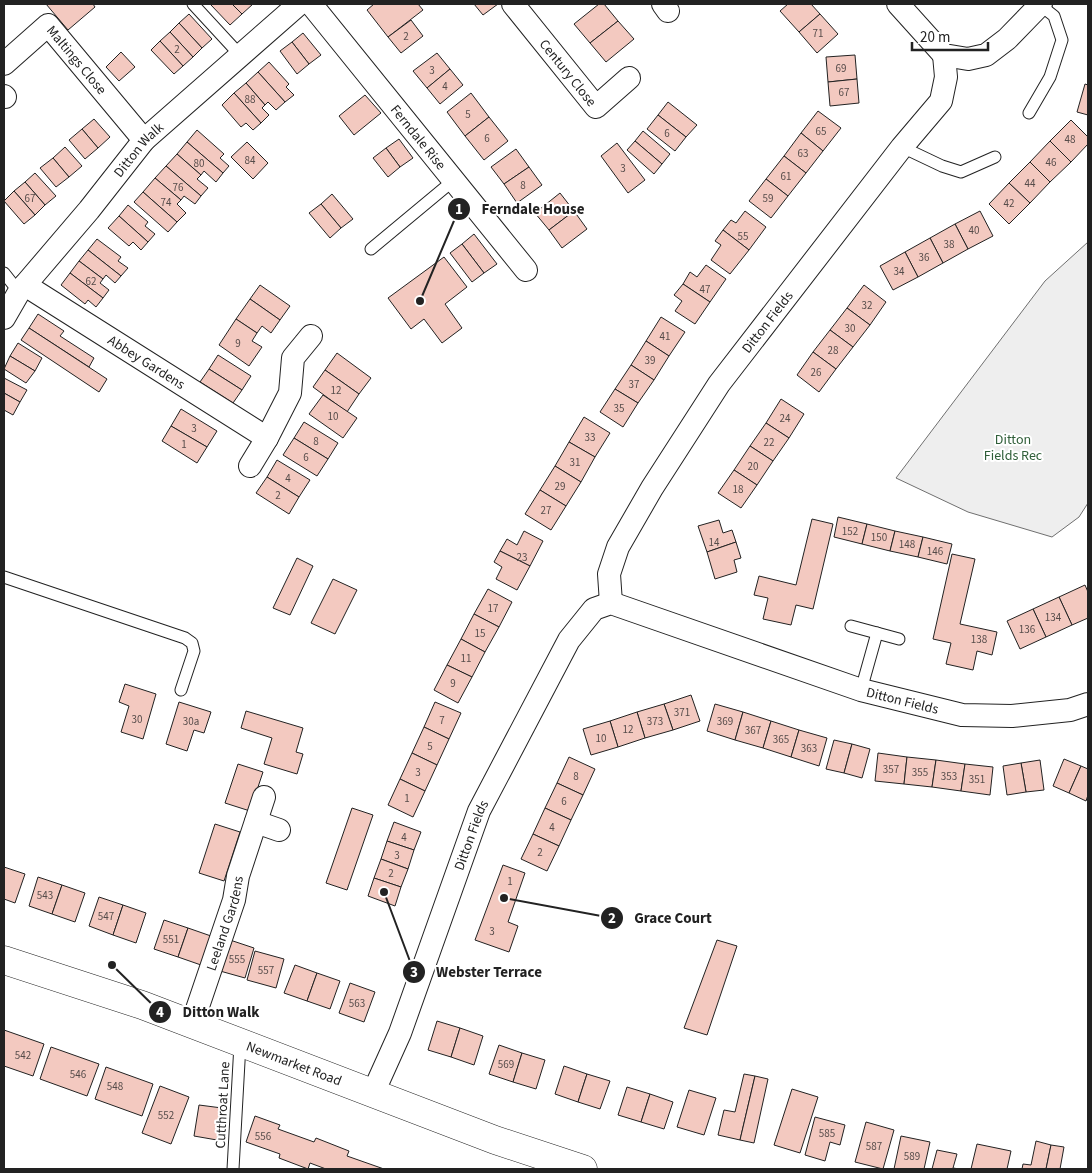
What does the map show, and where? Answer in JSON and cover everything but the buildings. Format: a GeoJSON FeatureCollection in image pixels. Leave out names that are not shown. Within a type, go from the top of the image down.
{"type":"FeatureCollection","features":[{"type":"Feature","properties":{"kind":"main road","name":"Newmarket Road"},"geometry":{"type":"LineString","coordinates":[[4,960],[142,1005],[496,1140],[583,1169]]}},
{"type":"Feature","properties":{"kind":"street","name":"Ditton Walk"},"geometry":{"type":"LineString","coordinates":[[4,318],[22,288],[89,210],[144,140],[299,4]]}},
{"type":"Feature","properties":{"kind":"street","name":"Ferndale Rise"},"geometry":{"type":"LineString","coordinates":[[311,4],[526,270]]}},
{"type":"Feature","properties":{"kind":"street","name":"Century Close"},"geometry":{"type":"LineString","coordinates":[[513,4],[596,107],[629,78]]}},
{"type":"Feature","properties":{"kind":"street"},"geometry":{"type":"LineString","coordinates":[[898,4],[944,55],[968,59],[986,55],[1007,39],[1040,5]]}},
{"type":"Feature","properties":{"kind":"street","name":"Maltings Close"},"geometry":{"type":"LineString","coordinates":[[4,64],[48,25],[144,140]]}},
{"type":"Feature","properties":{"kind":"street","name":"Ditton Fields"},"geometry":{"type":"LineString","coordinates":[[611,603],[609,574],[618,547],[662,472],[719,384],[902,147],[941,101],[946,77],[944,55]]}},
{"type":"Feature","properties":{"kind":"street","name":"Abbey Gardens"},"geometry":{"type":"LineString","coordinates":[[22,288],[268,438]]}},
{"type":"Feature","properties":{"kind":"street"},"geometry":{"type":"LineString","coordinates":[[250,466],[268,438],[290,393],[293,358],[311,336]]}},
{"type":"Feature","properties":{"kind":"street","name":"Ditton Fields"},"geometry":{"type":"LineString","coordinates":[[373,1093],[400,1033],[478,811],[569,640],[594,609],[611,603],[861,690],[962,715],[1012,716],[1070,710],[1088,704]]}},
{"type":"Feature","properties":{"kind":"street","name":"Leeland Gardens"},"geometry":{"type":"LineString","coordinates":[[192,1024],[234,900],[238,876],[264,797]]}},
{"type":"Feature","properties":{"kind":"street"},"geometry":{"type":"LineString","coordinates":[[256,822],[279,830]]}},
{"type":"Feature","properties":{"kind":"lane"},"geometry":{"type":"LineString","coordinates":[[193,4],[240,55]]}},
{"type":"Feature","properties":{"kind":"lane"},"geometry":{"type":"LineString","coordinates":[[1029,113],[1050,77],[1062,40],[1054,16],[1040,5]]}},
{"type":"Feature","properties":{"kind":"lane"},"geometry":{"type":"LineString","coordinates":[[902,147],[942,166],[961,172],[995,157]]}},
{"type":"Feature","properties":{"kind":"lane"},"geometry":{"type":"LineString","coordinates":[[371,249],[454,180]]}},
{"type":"Feature","properties":{"kind":"lane"},"geometry":{"type":"LineString","coordinates":[[4,273],[22,288]]}},
{"type":"Feature","properties":{"kind":"lane"},"geometry":{"type":"LineString","coordinates":[[4,577],[185,638],[192,643],[194,651],[180,690]]}},
{"type":"Feature","properties":{"kind":"lane"},"geometry":{"type":"LineString","coordinates":[[851,626],[899,639]]}},
{"type":"Feature","properties":{"kind":"lane"},"geometry":{"type":"LineString","coordinates":[[861,690],[876,633]]}},
{"type":"Feature","properties":{"kind":"lane","name":"Cutthroat Lane"},"geometry":{"type":"LineString","coordinates":[[233,1169],[241,1042]]}},
{"type":"Feature","properties":{"kind":"green space","name":"Ditton Fields Rec"},"geometry":{"type":"Polygon","coordinates":[[[1088,242],[1088,503],[1079,517],[1052,537],[968,512],[896,478],[1045,281],[1088,242]]]}},
{"type":"Feature","properties":{"kind":"place","name":"Ferndale House"},"geometry":{"type":"Point","coordinates":[420,301]}},
{"type":"Feature","properties":{"kind":"place","name":"Webster Terrace"},"geometry":{"type":"Point","coordinates":[384,892]}},
{"type":"Feature","properties":{"kind":"place","name":"Grace Court"},"geometry":{"type":"Point","coordinates":[504,898]}},
{"type":"Feature","properties":{"kind":"place","name":"Ditton Walk"},"geometry":{"type":"Point","coordinates":[112,965]}}]}
